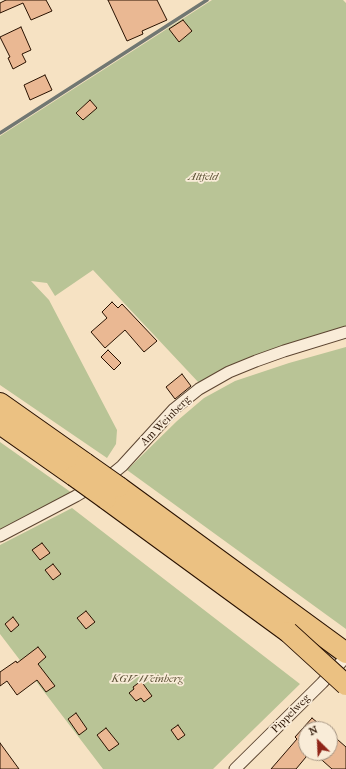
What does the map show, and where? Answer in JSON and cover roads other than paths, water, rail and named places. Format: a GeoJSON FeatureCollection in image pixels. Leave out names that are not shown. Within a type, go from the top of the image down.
{"type":"FeatureCollection","features":[{"type":"Feature","properties":{"kind":"highway"},"geometry":{"type":"LineString","coordinates":[[0,403],[80,470]]}},
{"type":"Feature","properties":{"kind":"highway"},"geometry":{"type":"LineString","coordinates":[[0,424],[80,470],[293,624],[346,653]]}},
{"type":"Feature","properties":{"kind":"highway"},"geometry":{"type":"LineString","coordinates":[[293,624],[346,645]]}},
{"type":"Feature","properties":{"kind":"highway"},"geometry":{"type":"LineString","coordinates":[[293,624],[346,675]]}},
{"type":"Feature","properties":{"kind":"highway"},"geometry":{"type":"LineString","coordinates":[[293,624],[346,685]]}},
{"type":"Feature","properties":{"kind":"street","name":"Am Weinberg"},"geometry":{"type":"LineString","coordinates":[[0,536],[76,496],[110,475],[122,466],[174,409],[199,389],[229,372],[256,360],[346,332]]}},
{"type":"Feature","properties":{"kind":"street","name":"Pippelweg"},"geometry":{"type":"LineString","coordinates":[[234,769],[322,683],[346,657]]}},
{"type":"Feature","properties":{"kind":"waterway"},"geometry":{"type":"LineString","coordinates":[[0,133],[207,0]]}},
{"type":"Feature","properties":{"kind":"park label","name":"Altfeld"},"geometry":{"type":"Point","coordinates":[203,177]}},
{"type":"Feature","properties":{"kind":"park label","name":"KGV Weinberg"},"geometry":{"type":"Point","coordinates":[147,679]}}]}
